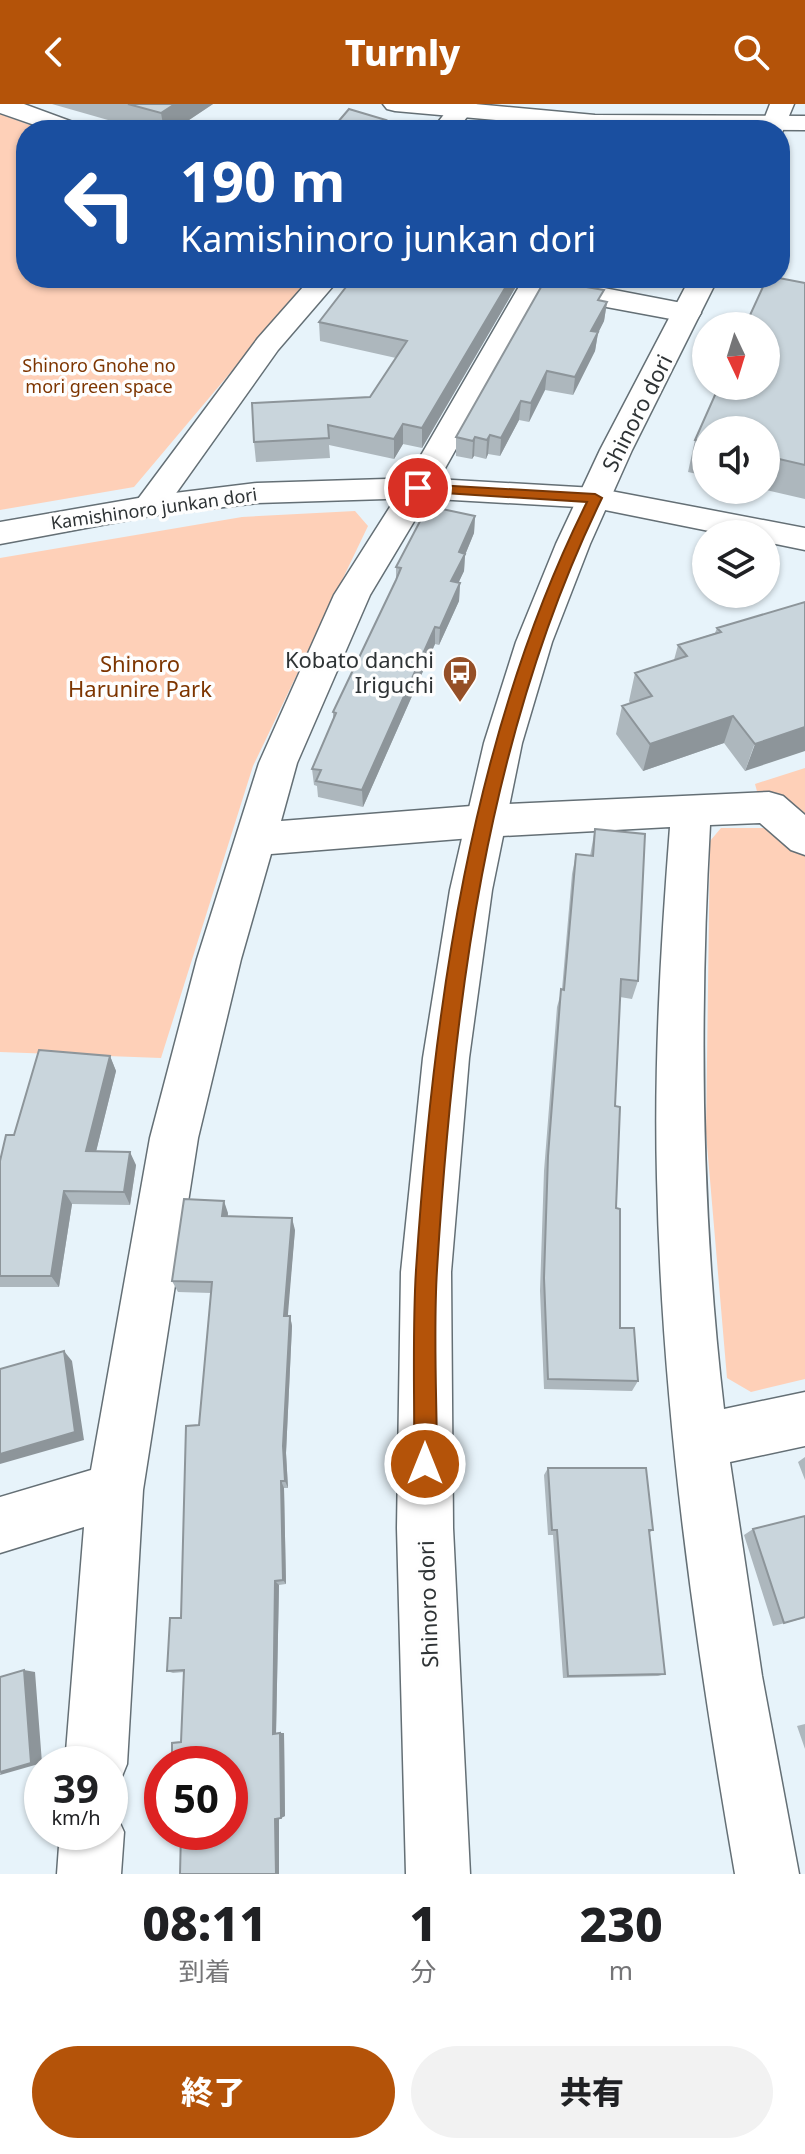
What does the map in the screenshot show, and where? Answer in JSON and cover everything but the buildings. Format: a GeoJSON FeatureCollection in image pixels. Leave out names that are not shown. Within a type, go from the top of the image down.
{"type":"FeatureCollection","features":[{"type":"Feature","properties":{"kind":"street"},"geometry":{"type":"LineString","coordinates":[[12,104],[7,107],[44,120]]}},
{"type":"Feature","properties":{"kind":"street"},"geometry":{"type":"LineString","coordinates":[[395,104],[456,115],[555,120]]}},
{"type":"Feature","properties":{"kind":"street"},"geometry":{"type":"LineString","coordinates":[[716,120],[777,119]]}},
{"type":"Feature","properties":{"kind":"street"},"geometry":{"type":"LineString","coordinates":[[150,506],[268,344],[317,288]]}},
{"type":"Feature","properties":{"kind":"street"},"geometry":{"type":"LineString","coordinates":[[97,1746],[115,1490],[174,1138],[219,959],[278,763],[352,595],[418,488],[533,288]]}},
{"type":"Feature","properties":{"kind":"street"},"geometry":{"type":"LineString","coordinates":[[610,288],[696,295]]}},
{"type":"Feature","properties":{"kind":"street","name":"Shinoro dori"},"geometry":{"type":"LineString","coordinates":[[438,1874],[425,1528],[426,1272],[446,1058],[484,821],[503,743],[534,642],[573,544],[616,450],[696,295]]}},
{"type":"Feature","properties":{"kind":"street","name":"Kamishinoro junkan dori"},"geometry":{"type":"LineString","coordinates":[[0,533],[150,506],[257,493],[418,488],[595,498],[805,539]]}},
{"type":"Feature","properties":{"kind":"street"},"geometry":{"type":"LineString","coordinates":[[255,839],[484,821],[769,807],[805,839]]}},
{"type":"Feature","properties":{"kind":"street"},"geometry":{"type":"LineString","coordinates":[[691,812],[681,946],[679,1079],[686,1255],[699,1441],[738,1721],[767,1874]]}},
{"type":"Feature","properties":{"kind":"street"},"geometry":{"type":"LineString","coordinates":[[699,1441],[805,1419]]}},
{"type":"Feature","properties":{"kind":"street"},"geometry":{"type":"LineString","coordinates":[[0,1525],[115,1490]]}},
{"type":"Feature","properties":{"kind":"street"},"geometry":{"type":"LineString","coordinates":[[89,1874],[91,1850]]}},
{"type":"Feature","properties":{"kind":"green space","name":"Shinoro Gnohe no mori green space"},"geometry":{"type":"Polygon","coordinates":[[[0,114],[16,120],[16,288],[302,288],[134,487],[0,510],[0,114]]]}},
{"type":"Feature","properties":{"kind":"green space","name":"Shinoro Harunire Park"},"geometry":{"type":"Polygon","coordinates":[[[355,511],[368,526],[253,766],[161,1058],[0,1052],[0,558],[242,517],[355,511]]]}},
{"type":"Feature","properties":{"kind":"green space"},"geometry":{"type":"Polygon","coordinates":[[[805,768],[805,1379],[751,1392],[727,1378],[706,1133],[710,841],[721,828],[767,828],[755,784],[805,768]]]}},
{"type":"Feature","properties":{"kind":"place","name":"Kobato danchi Iriguchi"},"geometry":{"type":"Point","coordinates":[460,704]}},
{"type":"Feature","properties":{"kind":"route"},"geometry":{"type":"LineString","coordinates":[[418,488],[595,498],[534,642],[503,743],[471,890],[446,1058],[426,1272],[425,1464]]}}]}
